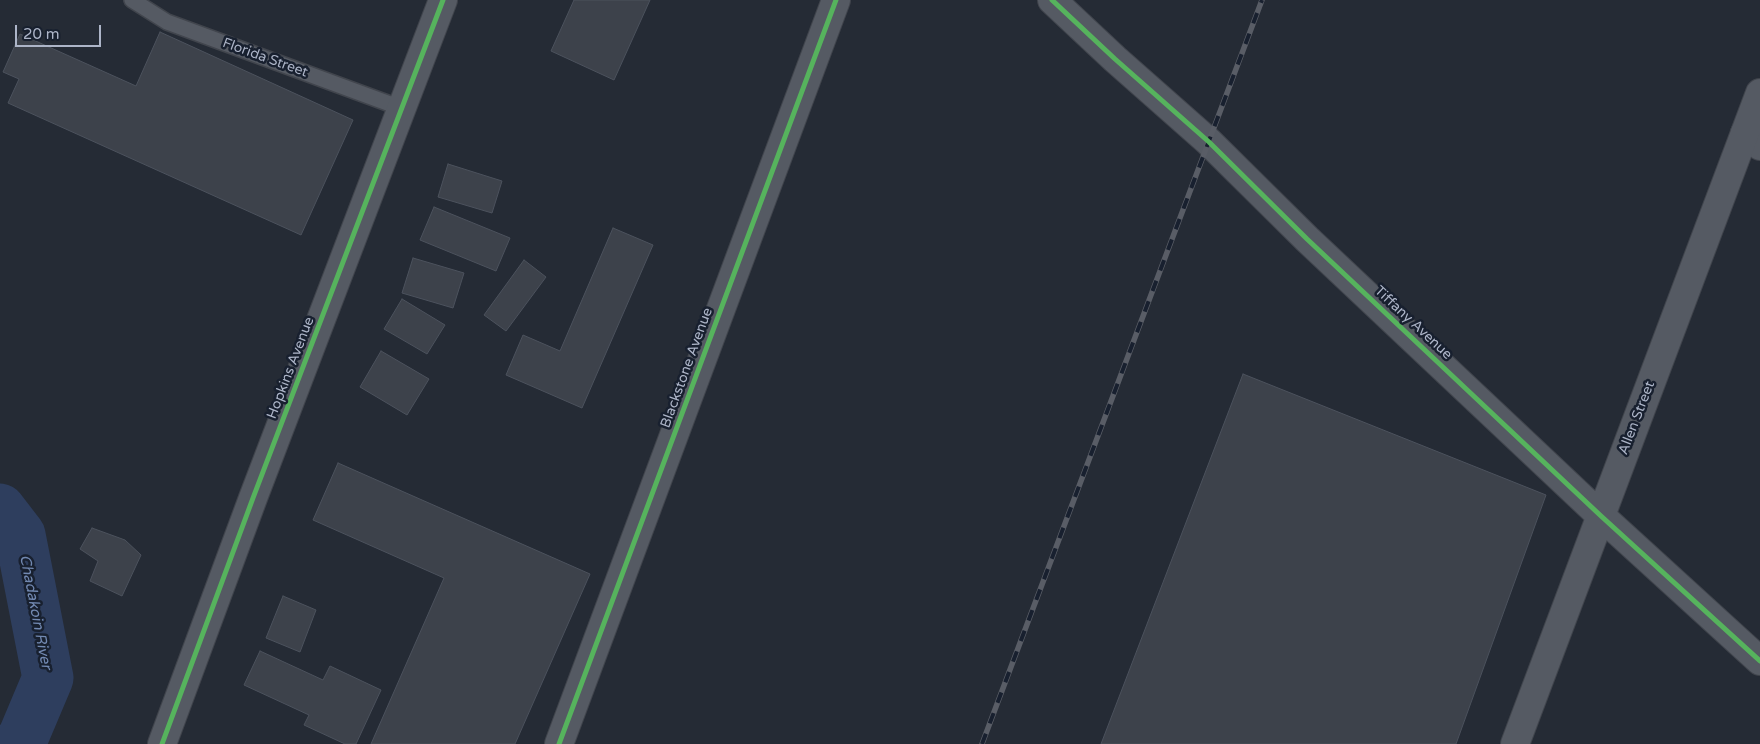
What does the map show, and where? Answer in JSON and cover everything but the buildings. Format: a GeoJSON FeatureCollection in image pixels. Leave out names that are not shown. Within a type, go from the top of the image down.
{"type":"FeatureCollection","features":[{"type":"Feature","properties":{"kind":"street","name":"Hopkins Avenue"},"geometry":{"type":"LineString","coordinates":[[162,744],[443,0]]}},
{"type":"Feature","properties":{"kind":"street","name":"Blackstone Avenue"},"geometry":{"type":"LineString","coordinates":[[560,744],[836,0]]}},
{"type":"Feature","properties":{"kind":"street","name":"Tiffany Avenue"},"geometry":{"type":"LineString","coordinates":[[1052,0],[1209,142],[1314,245],[1601,516],[1760,661]]}},
{"type":"Feature","properties":{"kind":"street","name":"Allen Street"},"geometry":{"type":"LineString","coordinates":[[1516,744],[1601,516],[1753,139],[1760,93]]}},
{"type":"Feature","properties":{"kind":"lane","name":"Florida Street"},"geometry":{"type":"LineString","coordinates":[[132,0],[167,22],[401,108]]}},
{"type":"Feature","properties":{"kind":"waterway","name":"Chadakoin River"},"geometry":{"type":"LineString","coordinates":[[0,509],[20,535],[48,678],[21,742],[17,744]]}},
{"type":"Feature","properties":{"kind":"railway"},"geometry":{"type":"LineString","coordinates":[[982,744],[1262,0]]}},
{"type":"Feature","properties":{"kind":"cycle path"},"geometry":{"type":"LineString","coordinates":[[162,744],[253,498],[443,0]]}},
{"type":"Feature","properties":{"kind":"cycle path"},"geometry":{"type":"LineString","coordinates":[[559,744],[836,0]]}},
{"type":"Feature","properties":{"kind":"cycle path"},"geometry":{"type":"LineString","coordinates":[[1052,0],[1209,142],[1307,239],[1601,516],[1760,661]]}}]}
